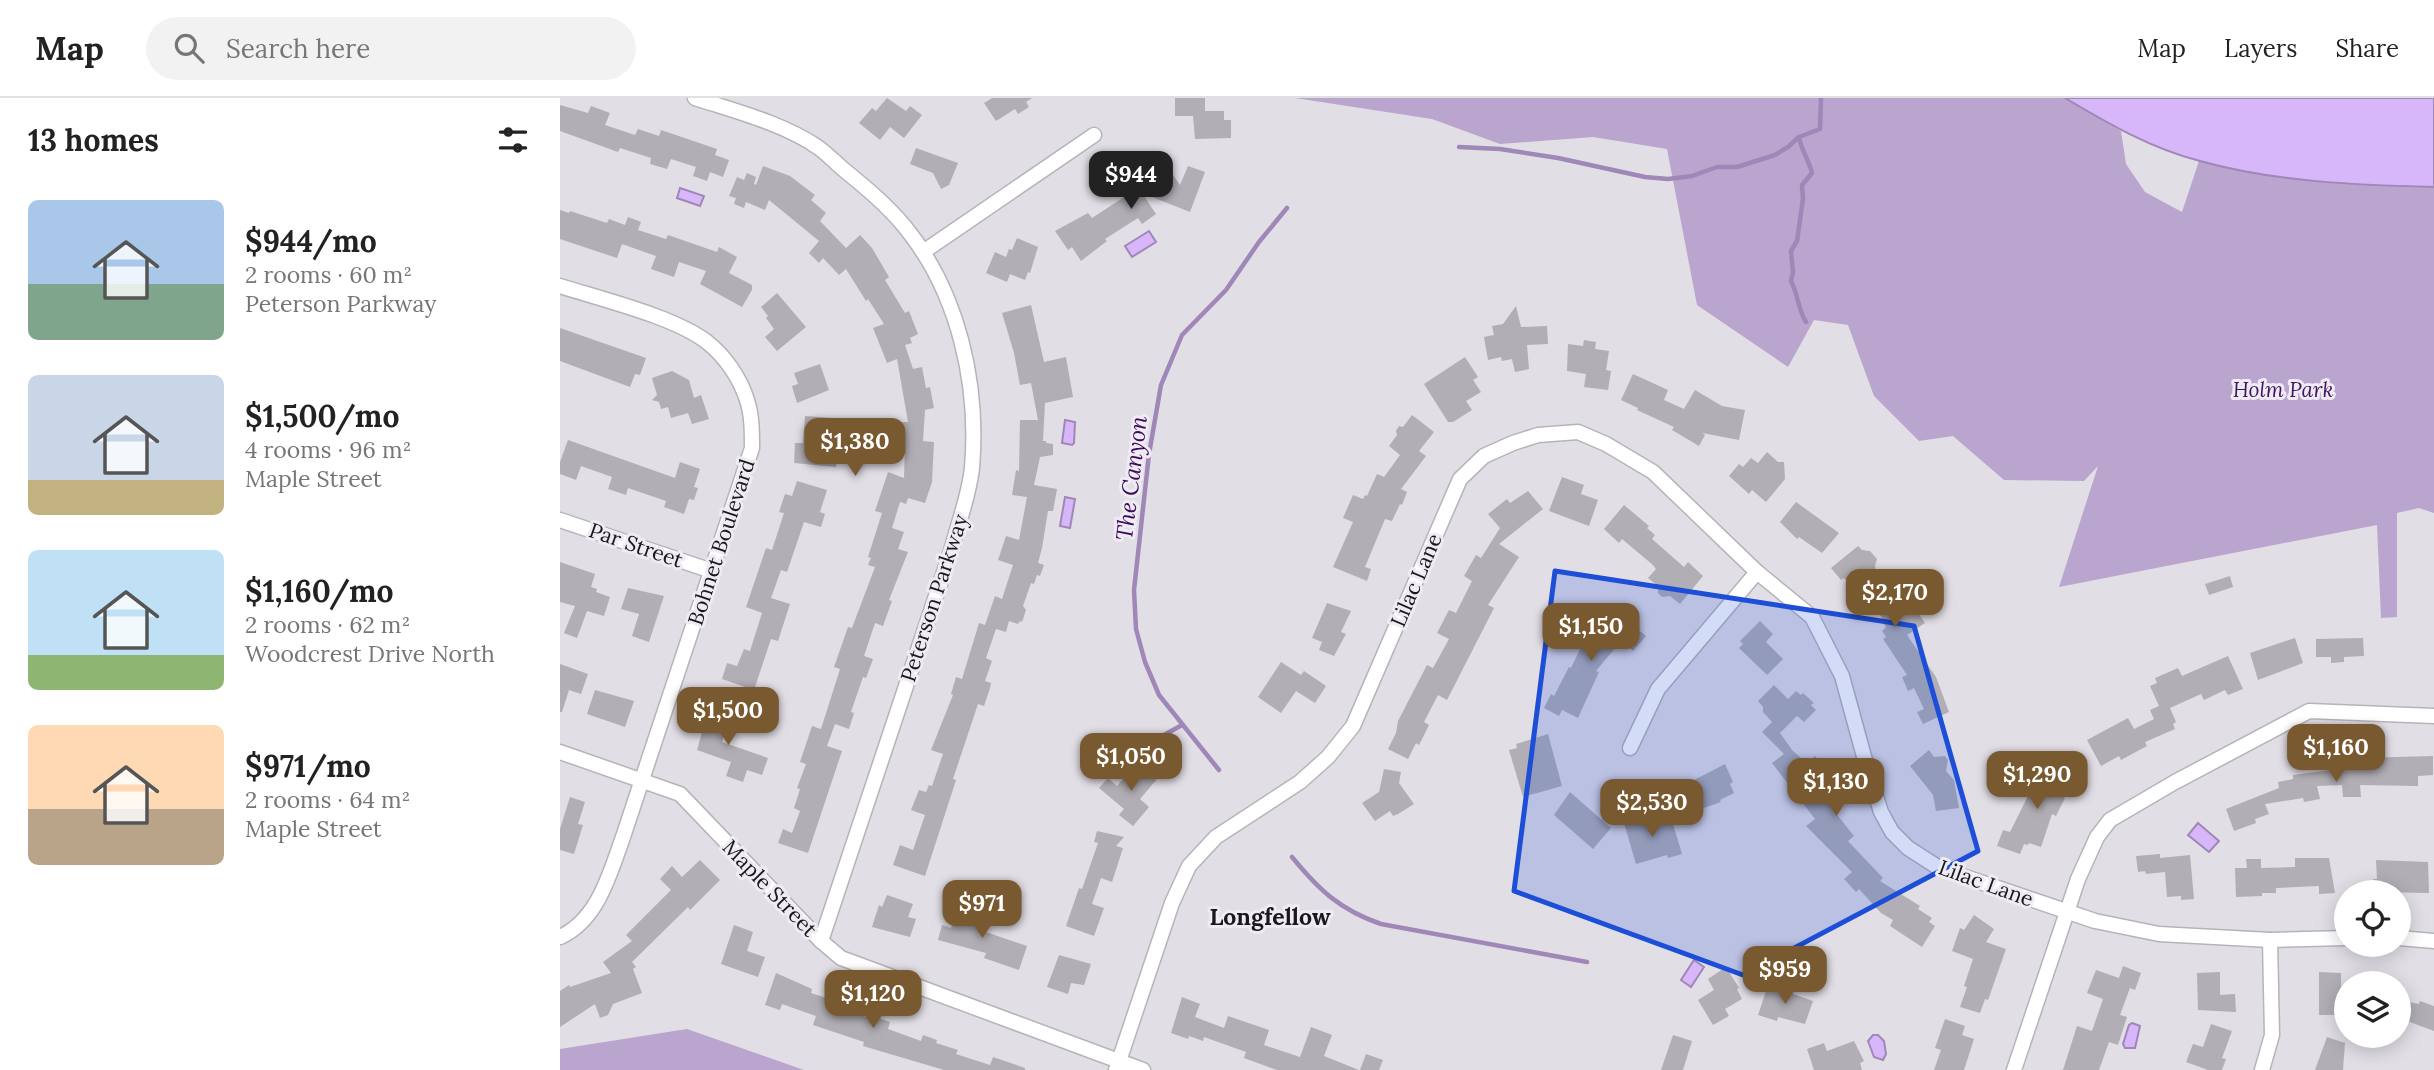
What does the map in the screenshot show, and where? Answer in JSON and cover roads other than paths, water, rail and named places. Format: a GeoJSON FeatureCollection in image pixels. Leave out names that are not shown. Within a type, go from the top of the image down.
{"type":"FeatureCollection","features":[{"type":"Feature","properties":{"kind":"street","name":"Peterson Parkway"},"geometry":{"type":"LineString","coordinates":[[695,98],[764,121],[818,147],[887,206],[923,251],[950,306],[966,360],[974,430],[971,471],[951,551],[821,941]]}},
{"type":"Feature","properties":{"kind":"street"},"geometry":{"type":"LineString","coordinates":[[923,251],[1094,135]]}},
{"type":"Feature","properties":{"kind":"street","name":"Bohnet Boulevard"},"geometry":{"type":"LineString","coordinates":[[560,286],[684,328],[707,342],[722,356],[736,376],[747,400],[752,422],[752,448],[642,781],[602,893],[572,932],[560,937]]}},
{"type":"Feature","properties":{"kind":"street","name":"Lilac Lane"},"geometry":{"type":"LineString","coordinates":[[1117,1065],[1172,903],[1189,866],[1216,837],[1309,774],[1328,757],[1353,726],[1460,480],[1484,456],[1538,435],[1578,432],[1606,444],[1653,472],[1757,572],[1812,617],[1842,676],[1881,812],[1892,832],[1908,848],[1939,868],[2095,921],[2159,934],[2270,940],[2334,938]]}},
{"type":"Feature","properties":{"kind":"street","name":"Par Street"},"geometry":{"type":"LineString","coordinates":[[560,520],[712,571]]}},
{"type":"Feature","properties":{"kind":"street"},"geometry":{"type":"LineString","coordinates":[[1630,748],[1658,689],[1757,572]]}},
{"type":"Feature","properties":{"kind":"street"},"geometry":{"type":"LineString","coordinates":[[2014,1070],[2078,879],[2097,837],[2110,820],[2309,711],[2434,716]]}},
{"type":"Feature","properties":{"kind":"street","name":"Maple Street"},"geometry":{"type":"LineString","coordinates":[[560,752],[680,794],[821,941],[841,958],[1117,1065],[1143,1070]]}},
{"type":"Feature","properties":{"kind":"street"},"geometry":{"type":"LineString","coordinates":[[2411,939],[2434,941]]}},
{"type":"Feature","properties":{"kind":"street"},"geometry":{"type":"LineString","coordinates":[[2262,1070],[2272,1035],[2270,940]]}},
{"type":"Feature","properties":{"kind":"waterway","name":"The Canyon"},"geometry":{"type":"LineString","coordinates":[[1459,147],[1500,149],[1558,158],[1645,177],[1668,179],[1692,176],[1717,167],[1737,167],[1775,155],[1799,137],[1820,129],[1821,98]]}},
{"type":"Feature","properties":{"kind":"waterway"},"geometry":{"type":"LineString","coordinates":[[1799,137],[1812,173],[1802,185],[1803,199],[1797,241],[1791,251],[1791,281],[1806,322]]}},
{"type":"Feature","properties":{"kind":"waterway","name":"The Canyon"},"geometry":{"type":"LineString","coordinates":[[1219,770],[1159,695],[1145,662],[1136,629],[1134,590],[1149,454],[1161,385],[1182,335],[1226,290],[1259,242],[1287,208]]}},
{"type":"Feature","properties":{"kind":"waterway"},"geometry":{"type":"LineString","coordinates":[[1146,745],[1182,725]]}},
{"type":"Feature","properties":{"kind":"waterway"},"geometry":{"type":"LineString","coordinates":[[1292,857],[1331,898],[1381,924],[1587,962]]}},
{"type":"Feature","properties":{"kind":"district","name":"Longfellow"},"geometry":{"type":"Point","coordinates":[1270,916]}},
{"type":"Feature","properties":{"kind":"park label","name":"Holm Park"},"geometry":{"type":"Point","coordinates":[2283,389]}}]}
